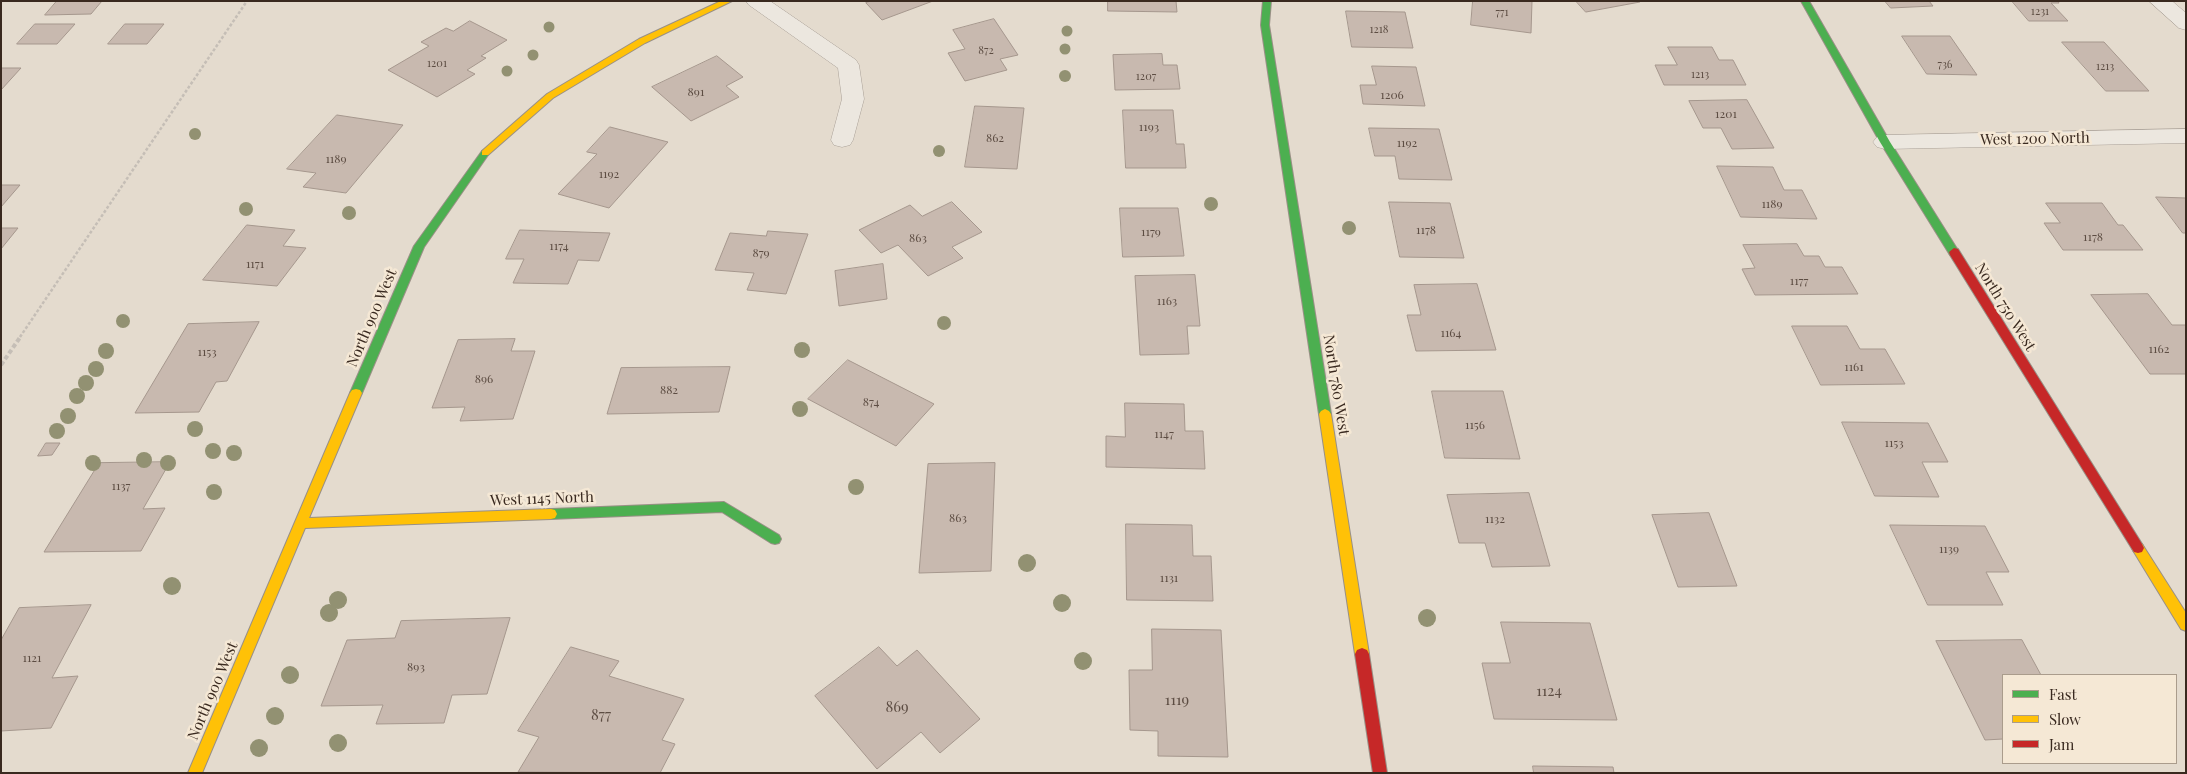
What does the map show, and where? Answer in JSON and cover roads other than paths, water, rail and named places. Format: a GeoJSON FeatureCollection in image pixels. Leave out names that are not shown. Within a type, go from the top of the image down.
{"type":"FeatureCollection","features":[{"type":"Feature","properties":{"kind":"street","name":"North 900 West"},"geometry":{"type":"LineString","coordinates":[[195,773],[419,246],[482,156],[550,96],[642,41],[728,1]]}},
{"type":"Feature","properties":{"kind":"street"},"geometry":{"type":"LineString","coordinates":[[756,1],[848,65],[853,99],[842,140]]}},
{"type":"Feature","properties":{"kind":"street","name":"North 780 West"},"geometry":{"type":"LineString","coordinates":[[1267,1],[1265,25],[1380,773]]}},
{"type":"Feature","properties":{"kind":"street","name":"North 750 West"},"geometry":{"type":"LineString","coordinates":[[1805,1],[1885,142],[2186,624]]}},
{"type":"Feature","properties":{"kind":"street"},"geometry":{"type":"LineString","coordinates":[[2159,1],[2186,24]]}},
{"type":"Feature","properties":{"kind":"street","name":"West 1200 North"},"geometry":{"type":"LineString","coordinates":[[1885,142],[2186,136]]}},
{"type":"Feature","properties":{"kind":"street","name":"West 1145 North"},"geometry":{"type":"LineString","coordinates":[[301,523],[724,507],[775,539]]}}]}
